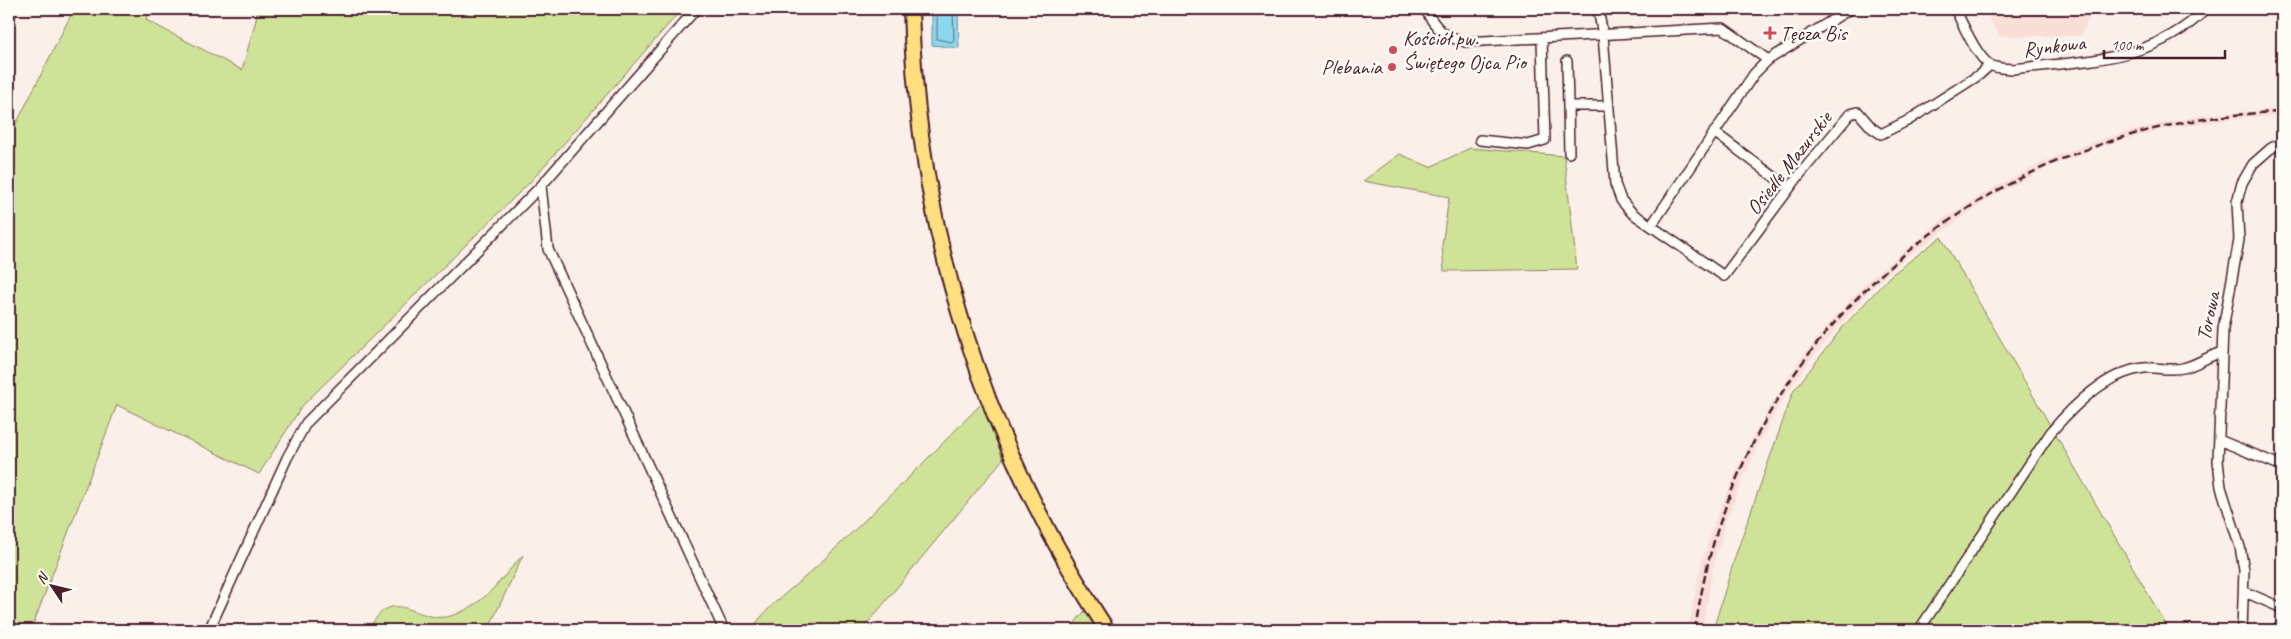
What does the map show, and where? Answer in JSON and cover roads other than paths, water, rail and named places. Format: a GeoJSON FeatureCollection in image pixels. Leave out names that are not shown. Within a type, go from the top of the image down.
{"type":"FeatureCollection","features":[{"type":"Feature","properties":{"kind":"main road"},"geometry":{"type":"LineString","coordinates":[[902,9],[911,118],[917,155],[930,193]]}},
{"type":"Feature","properties":{"kind":"main road"},"geometry":{"type":"LineString","coordinates":[[911,9],[915,77],[930,193],[954,297],[1002,434],[1048,532],[1107,630]]}},
{"type":"Feature","properties":{"kind":"street"},"geometry":{"type":"LineString","coordinates":[[209,630],[287,458],[306,423],[541,186],[696,9]]}},
{"type":"Feature","properties":{"kind":"street"},"geometry":{"type":"LineString","coordinates":[[1425,9],[1436,28],[1456,40],[1480,42],[1723,28],[1768,60]]}},
{"type":"Feature","properties":{"kind":"street","name":"Osiedle Mazurskie"},"geometry":{"type":"LineString","coordinates":[[1598,9],[1603,35],[1615,184],[1621,200],[1632,213],[1724,276],[1790,188],[1850,114],[1858,112],[1872,128],[1882,134],[1910,120],[1979,75],[1990,65]]}},
{"type":"Feature","properties":{"kind":"street"},"geometry":{"type":"LineString","coordinates":[[1651,226],[1754,74],[1768,60],[1850,9]]}},
{"type":"Feature","properties":{"kind":"street"},"geometry":{"type":"LineString","coordinates":[[1955,9],[1982,57],[1990,65]]}},
{"type":"Feature","properties":{"kind":"street","name":"Rynkowa"},"geometry":{"type":"LineString","coordinates":[[1990,65],[2013,69],[2124,55],[2146,49],[2181,32],[2206,9]]}},
{"type":"Feature","properties":{"kind":"street"},"geometry":{"type":"LineString","coordinates":[[1480,140],[1528,145],[1545,140],[1542,39]]}},
{"type":"Feature","properties":{"kind":"street"},"geometry":{"type":"LineString","coordinates":[[1567,61],[1569,153]]}},
{"type":"Feature","properties":{"kind":"street"},"geometry":{"type":"LineString","coordinates":[[1568,106],[1608,106]]}},
{"type":"Feature","properties":{"kind":"street"},"geometry":{"type":"LineString","coordinates":[[1714,132],[1790,188]]}},
{"type":"Feature","properties":{"kind":"street","name":"Torowa"},"geometry":{"type":"LineString","coordinates":[[1918,630],[2050,432],[2094,390],[2120,374],[2144,368],[2183,368],[2222,352],[2223,329],[2240,240],[2237,202],[2242,183],[2253,164],[2270,149],[2282,142]]}},
{"type":"Feature","properties":{"kind":"street"},"geometry":{"type":"LineString","coordinates":[[541,186],[548,249],[724,630]]}},
{"type":"Feature","properties":{"kind":"street"},"geometry":{"type":"LineString","coordinates":[[2222,352],[2219,440],[2221,487],[2240,547],[2245,592],[2242,630]]}},
{"type":"Feature","properties":{"kind":"street"},"geometry":{"type":"LineString","coordinates":[[2219,440],[2282,466]]}},
{"type":"Feature","properties":{"kind":"street"},"geometry":{"type":"LineString","coordinates":[[2245,592],[2282,608]]}},
{"type":"Feature","properties":{"kind":"water"},"geometry":{"type":"Polygon","coordinates":[[[932,9],[958,9],[959,48],[932,45],[932,9]]]}},
{"type":"Feature","properties":{"kind":"railway"},"geometry":{"type":"LineString","coordinates":[[1695,630],[1706,572],[1718,528],[1760,429],[1810,352],[1871,285],[1940,227],[2018,180],[2102,144],[2190,121],[2282,112]]}},
{"type":"Feature","properties":{"kind":"place","name":"Tęcza Bis"},"geometry":{"type":"Point","coordinates":[1770,33]}},
{"type":"Feature","properties":{"kind":"place","name":"Kościół pw. Świętego Ojca Pio"},"geometry":{"type":"Point","coordinates":[1393,50]}},
{"type":"Feature","properties":{"kind":"place","name":"Plebania"},"geometry":{"type":"Point","coordinates":[1392,67]}}]}
